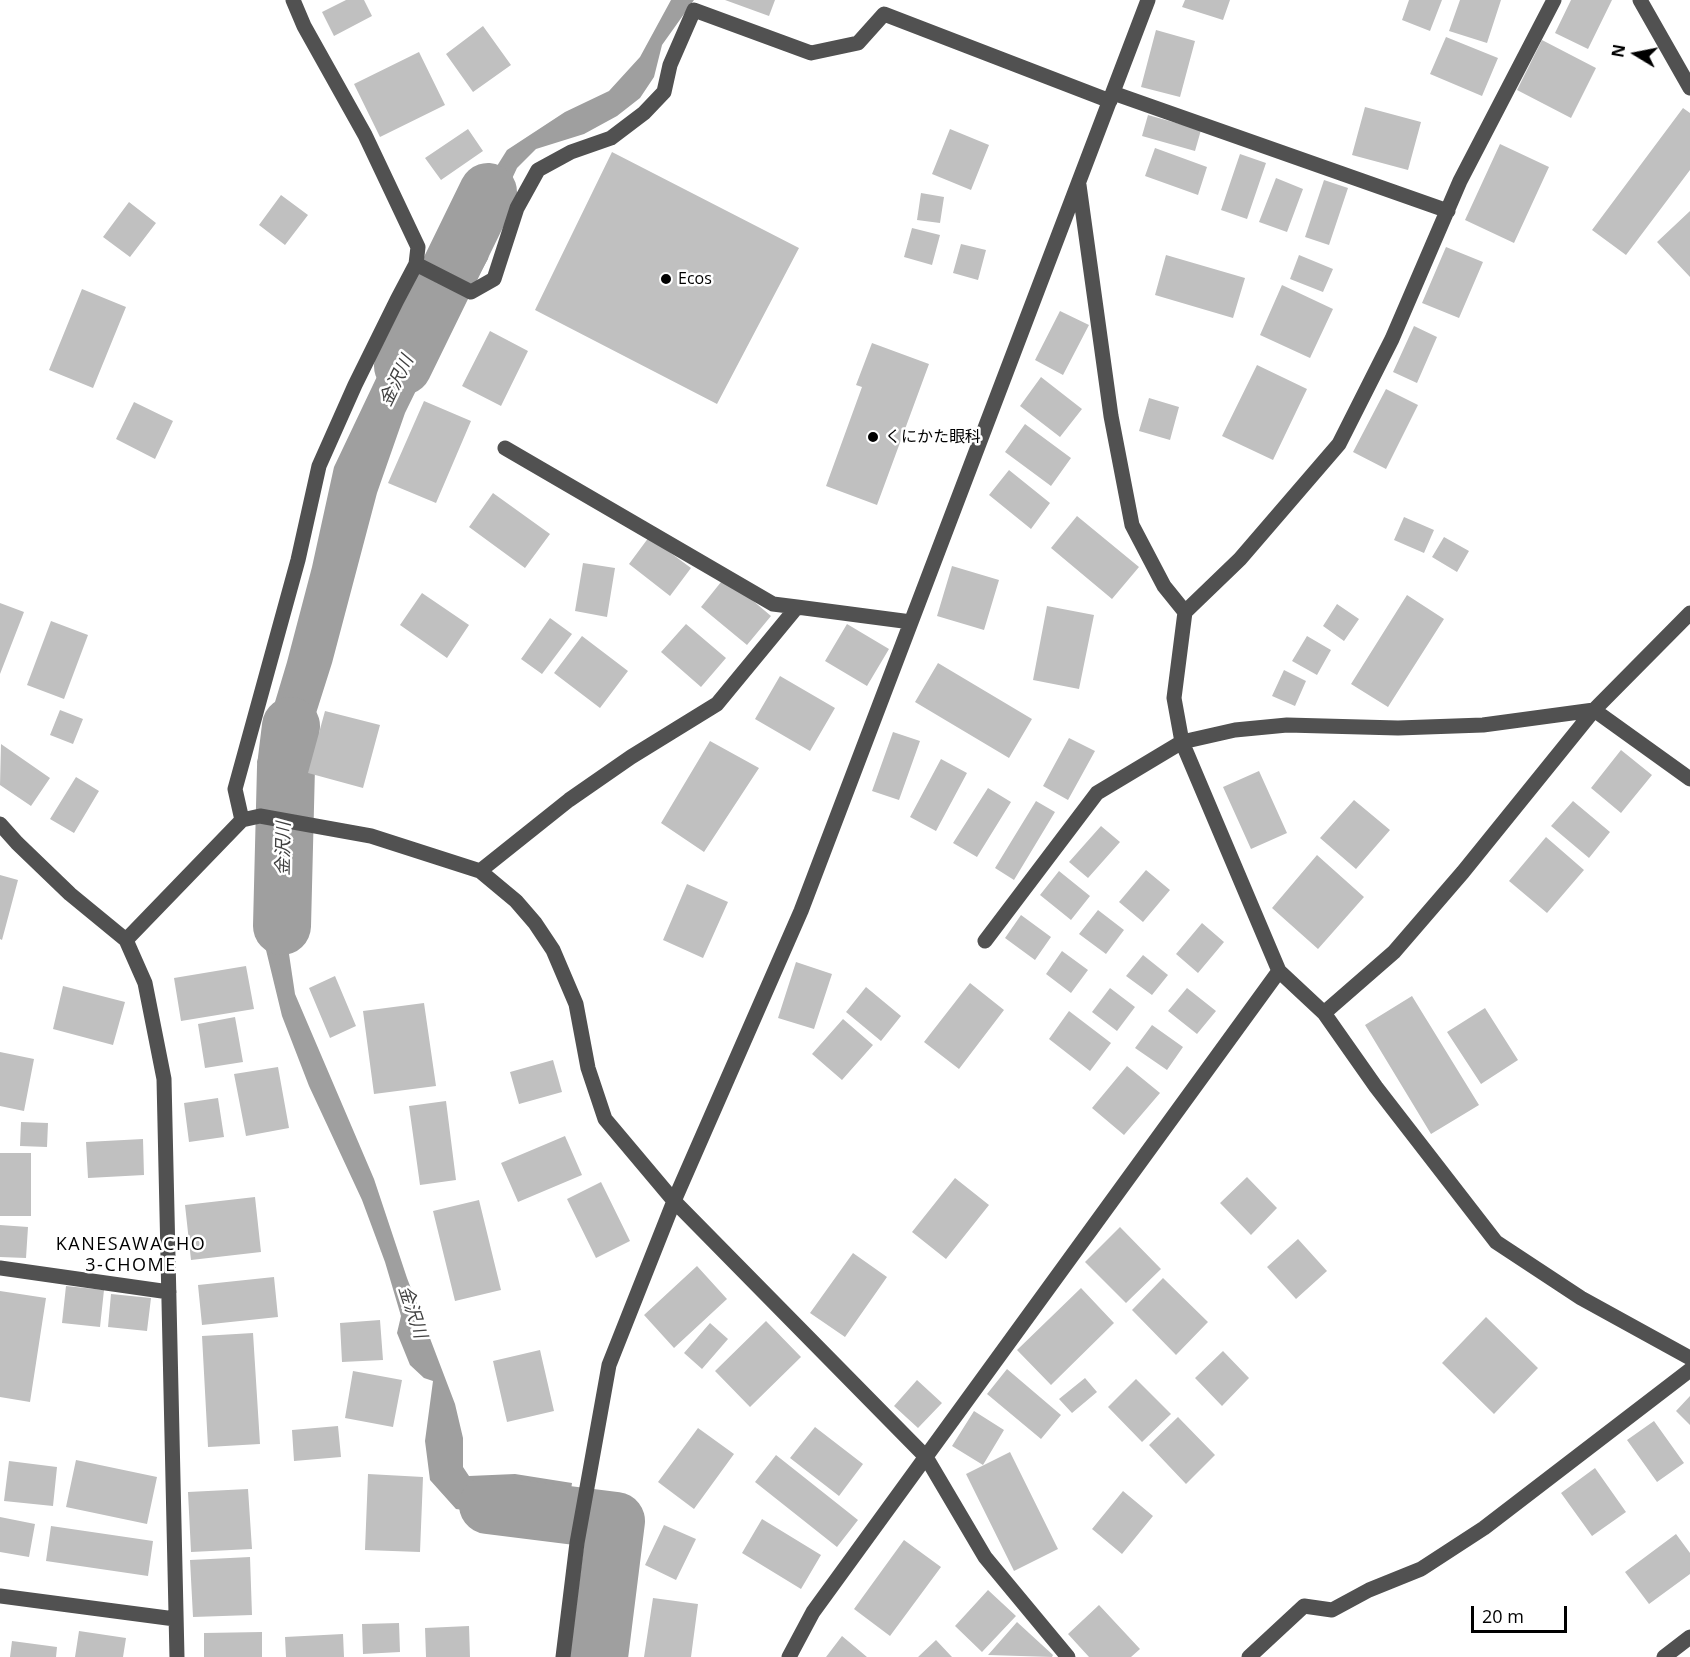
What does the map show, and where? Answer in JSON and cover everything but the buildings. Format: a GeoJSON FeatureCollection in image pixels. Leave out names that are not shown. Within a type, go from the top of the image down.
{"type":"FeatureCollection","features":[{"type":"Feature","properties":{"kind":"street"},"geometry":{"type":"LineString","coordinates":[[242,820],[235,789],[298,560],[319,465],[355,385],[416,264],[418,247],[365,135],[304,26],[293,0]]}},
{"type":"Feature","properties":{"kind":"street"},"geometry":{"type":"LineString","coordinates":[[563,1657],[577,1543],[609,1365],[674,1202],[801,911],[1148,0]]}},
{"type":"Feature","properties":{"kind":"street"},"geometry":{"type":"LineString","coordinates":[[1554,0],[1460,181],[1392,339],[1339,444],[1240,559],[1185,612],[1174,698],[1182,742],[1279,971],[1324,1013],[1389,1105],[1496,1242],[1581,1298],[1690,1358]]}},
{"type":"Feature","properties":{"kind":"street"},"geometry":{"type":"LineString","coordinates":[[1640,0],[1690,88]]}},
{"type":"Feature","properties":{"kind":"street"},"geometry":{"type":"LineString","coordinates":[[416,264],[471,292],[494,279],[517,208],[538,170],[571,152],[611,138],[644,114],[664,92],[670,65],[697,5],[811,53],[858,43],[884,14],[1111,97],[1448,212]]}},
{"type":"Feature","properties":{"kind":"street"},"geometry":{"type":"LineString","coordinates":[[1078,184],[1111,416],[1132,525],[1164,586],[1185,612]]}},
{"type":"Feature","properties":{"kind":"street"},"geometry":{"type":"LineString","coordinates":[[506,448],[773,604],[911,622]]}},
{"type":"Feature","properties":{"kind":"street"},"geometry":{"type":"LineString","coordinates":[[480,871],[568,800],[631,757],[717,704],[798,607]]}},
{"type":"Feature","properties":{"kind":"street"},"geometry":{"type":"LineString","coordinates":[[1324,1013],[1394,952],[1463,872],[1594,710],[1690,613]]}},
{"type":"Feature","properties":{"kind":"street"},"geometry":{"type":"LineString","coordinates":[[985,941],[1097,793],[1182,742],[1235,730],[1287,725],[1398,728],[1483,725],[1594,710],[1690,780]]}},
{"type":"Feature","properties":{"kind":"street"},"geometry":{"type":"LineString","coordinates":[[126,940],[242,820],[260,816],[371,836],[480,871],[516,901],[535,923],[553,950],[576,1004],[588,1068],[605,1119],[674,1202],[926,1457],[985,1557],[1068,1657]]}},
{"type":"Feature","properties":{"kind":"street"},"geometry":{"type":"LineString","coordinates":[[0,824],[70,894],[126,940],[145,982],[164,1079],[177,1657]]}},
{"type":"Feature","properties":{"kind":"street"},"geometry":{"type":"LineString","coordinates":[[789,1657],[813,1612],[1279,971]]}},
{"type":"Feature","properties":{"kind":"street"},"geometry":{"type":"LineString","coordinates":[[0,1268],[169,1293]]}},
{"type":"Feature","properties":{"kind":"street"},"geometry":{"type":"LineString","coordinates":[[1253,1656],[1304,1605],[1332,1610],[1369,1590],[1421,1569],[1484,1528],[1690,1370]]}},
{"type":"Feature","properties":{"kind":"street"},"geometry":{"type":"LineString","coordinates":[[0,1596],[175,1619]]}},
{"type":"Feature","properties":{"kind":"street"},"geometry":{"type":"LineString","coordinates":[[1664,1657],[1690,1637]]}},
{"type":"Feature","properties":{"kind":"water"},"geometry":{"type":"Polygon","coordinates":[[[671,0],[694,0],[662,45],[654,77],[640,98],[617,116],[584,134],[536,149],[517,168],[496,213],[488,259],[479,275],[440,256],[447,239],[467,220],[477,198],[507,150],[565,112],[609,91],[640,57],[671,0]]]}},
{"type":"Feature","properties":{"kind":"water"},"geometry":{"type":"Polygon","coordinates":[[[420,286],[458,305],[405,413],[377,493],[332,663],[299,767],[313,809],[267,803],[257,762],[312,567],[334,467],[420,286]]]}},
{"type":"Feature","properties":{"kind":"water"},"geometry":{"type":"Polygon","coordinates":[[[275,843],[306,848],[292,920],[289,954],[295,994],[374,1179],[407,1278],[455,1404],[463,1438],[463,1467],[469,1476],[515,1474],[572,1483],[566,1524],[456,1509],[430,1480],[425,1441],[433,1381],[424,1378],[410,1365],[397,1333],[401,1316],[385,1262],[362,1200],[309,1086],[282,1016],[266,950],[277,897],[275,843]]]}},
{"type":"Feature","properties":{"kind":"water"},"geometry":{"type":"Polygon","coordinates":[[[602,1498],[631,1507],[610,1657],[580,1657],[602,1498]]]}},
{"type":"Feature","properties":{"kind":"waterway","name":"金沢川"},"geometry":{"type":"LineString","coordinates":[[403,366],[488,192]]}},
{"type":"Feature","properties":{"kind":"waterway","name":"金沢川"},"geometry":{"type":"LineString","coordinates":[[282,926],[286,767],[291,726]]}},
{"type":"Feature","properties":{"kind":"waterway","name":"金沢川"},"geometry":{"type":"LineString","coordinates":[[488,1505],[616,1521],[599,1657]]}},
{"type":"Feature","properties":{"kind":"place","name":"Ecos"},"geometry":{"type":"Point","coordinates":[666,279]}},
{"type":"Feature","properties":{"kind":"place","name":"くにかた眼科"},"geometry":{"type":"Point","coordinates":[873,437]}},
{"type":"Feature","properties":{"kind":"district","name":"KANESAWACHO 3-CHOME"},"geometry":{"type":"Point","coordinates":[131,1255]}}]}
